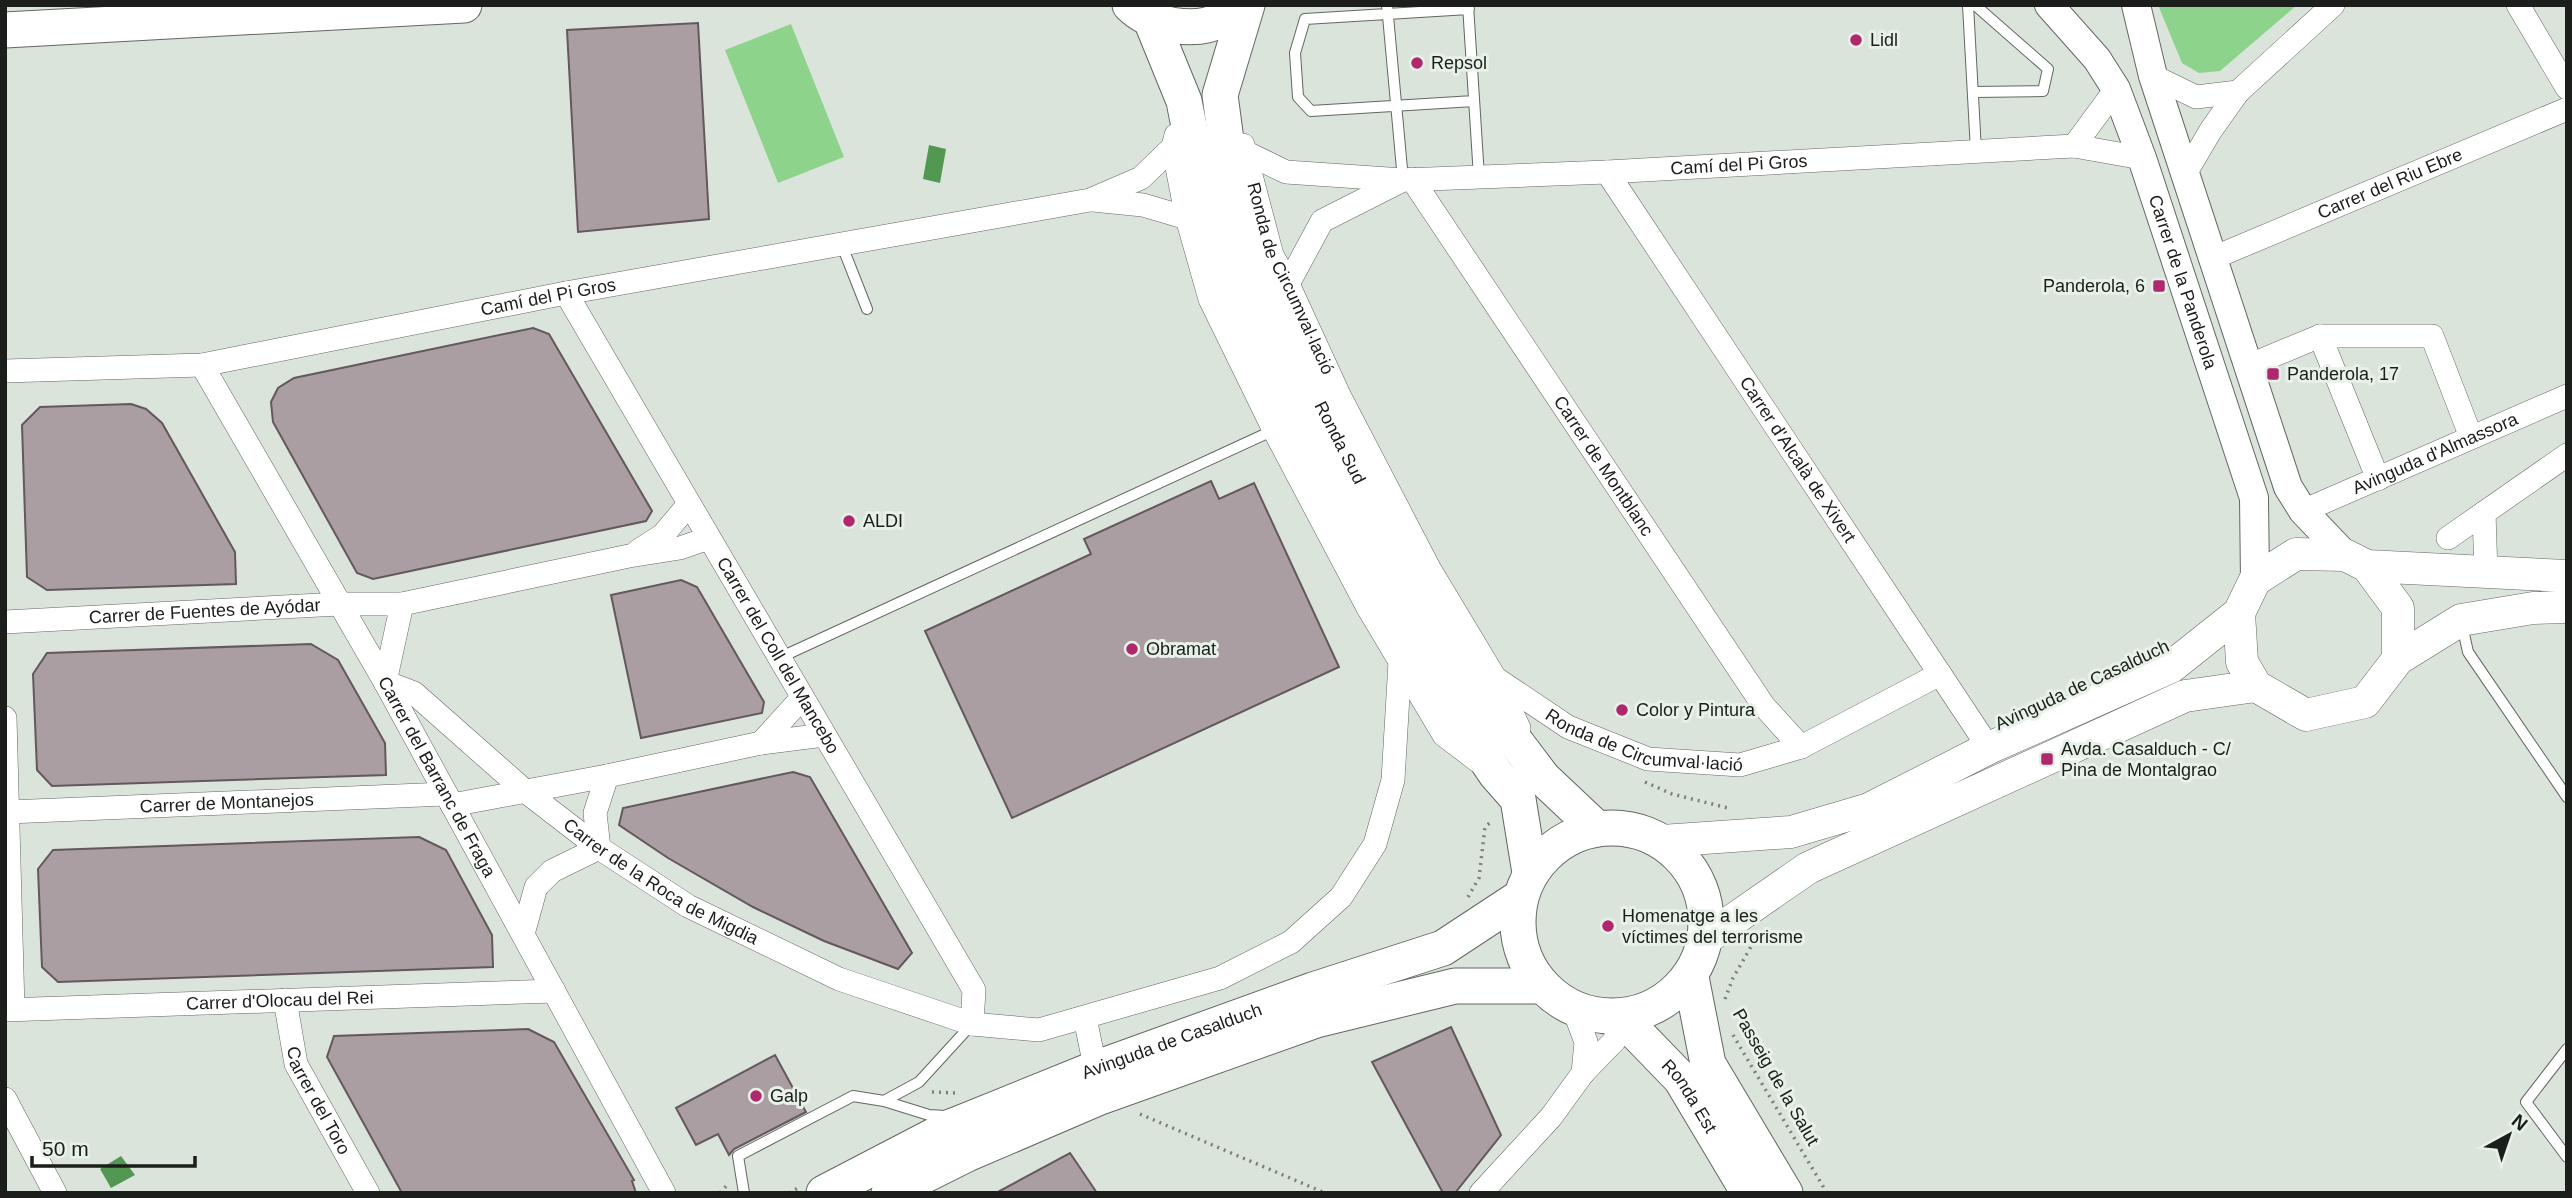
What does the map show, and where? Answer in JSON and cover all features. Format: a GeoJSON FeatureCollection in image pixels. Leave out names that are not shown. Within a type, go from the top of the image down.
{"type":"FeatureCollection","features":[{"type":"Feature","properties":{"kind":"main road"},"geometry":{"type":"LineString","coordinates":[[5,30],[464,5]]}},
{"type":"Feature","properties":{"kind":"main road"},"geometry":{"type":"LineString","coordinates":[[1140,13],[1186,28],[1221,20],[1239,5]]}},
{"type":"Feature","properties":{"kind":"main road","name":"Ronda Sud"},"geometry":{"type":"LineString","coordinates":[[1247,5],[1220,95],[1234,201],[1252,271],[1409,579],[1478,692],[1519,784],[1525,885]]}},
{"type":"Feature","properties":{"kind":"main road","name":"Ronda Sud"},"geometry":{"type":"LineString","coordinates":[[1140,13],[1184,101],[1206,212],[1229,288],[1292,420],[1383,594],[1454,712],[1519,784],[1596,828]]}},
{"type":"Feature","properties":{"kind":"main road"},"geometry":{"type":"LineString","coordinates":[[2567,576],[2486,573],[2296,554],[2255,580],[2239,613],[2242,662],[2256,686],[2306,715],[2365,702],[2398,659],[2461,620],[2533,608],[2567,607]]}},
{"type":"Feature","properties":{"kind":"main road"},"geometry":{"type":"LineString","coordinates":[[2356,561],[2398,608],[2398,659]]}},
{"type":"Feature","properties":{"kind":"main road","name":"Avinguda de Casalduch"},"geometry":{"type":"LineString","coordinates":[[1662,841],[1791,832],[1869,808],[1989,748],[2171,667],[2239,613]]}},
{"type":"Feature","properties":{"kind":"main road"},"geometry":{"type":"LineString","coordinates":[[1707,938],[1808,868],[2185,696],[2256,686]]}},
{"type":"Feature","properties":{"kind":"main road"},"geometry":{"type":"LineString","coordinates":[[1596,828],[1626,828],[1662,841],[1690,868],[1705,901],[1707,938],[1691,977],[1658,1006],[1620,1018],[1574,1010],[1541,986],[1518,942],[1525,885],[1556,844],[1596,828]]}},
{"type":"Feature","properties":{"kind":"main road","name":"Avinguda de Casalduch"},"geometry":{"type":"LineString","coordinates":[[824,1193],[950,1127],[1092,1070],[1313,990],[1443,948],[1525,885]]}},
{"type":"Feature","properties":{"kind":"main road","name":"Ronda Est"},"geometry":{"type":"LineString","coordinates":[[1691,977],[1708,1064],[1758,1185]]}},
{"type":"Feature","properties":{"kind":"main road","name":"Avinguda de Casalduch"},"geometry":{"type":"LineString","coordinates":[[888,1193],[967,1154],[1100,1097],[1317,1020],[1455,986],[1541,986]]}},
{"type":"Feature","properties":{"kind":"main road","name":"Ronda Est"},"geometry":{"type":"LineString","coordinates":[[1620,1018],[1681,1079],[1758,1185]]}},
{"type":"Feature","properties":{"kind":"street","name":"Carrer de la Panderola"},"geometry":{"type":"LineString","coordinates":[[2049,5],[2097,59],[2116,89],[2142,158],[2254,498],[2255,580]]}},
{"type":"Feature","properties":{"kind":"street","name":"Carrer de la Panderola"},"geometry":{"type":"LineString","coordinates":[[2136,5],[2153,76],[2288,487],[2303,511],[2356,561]]}},
{"type":"Feature","properties":{"kind":"street"},"geometry":{"type":"LineString","coordinates":[[2185,174],[2211,130],[2238,93],[2333,5]]}},
{"type":"Feature","properties":{"kind":"street"},"geometry":{"type":"LineString","coordinates":[[2518,5],[2567,88]]}},
{"type":"Feature","properties":{"kind":"street"},"geometry":{"type":"LineString","coordinates":[[2153,76],[2196,97],[2238,93]]}},
{"type":"Feature","properties":{"kind":"street"},"geometry":{"type":"LineString","coordinates":[[2074,146],[2116,89]]}},
{"type":"Feature","properties":{"kind":"street","name":"Ronda de Circumval·lació"},"geometry":{"type":"LineString","coordinates":[[1220,95],[1247,153],[1272,256],[1288,284],[1339,395],[1430,570],[1495,678],[1519,784]]}},
{"type":"Feature","properties":{"kind":"street","name":"Ronda Sud"},"geometry":{"type":"LineString","coordinates":[[1184,101],[1173,146],[1187,218],[1210,299],[1274,430],[1367,606],[1444,735],[1519,784]]}},
{"type":"Feature","properties":{"kind":"street","name":"Carrer del Riu Ebre"},"geometry":{"type":"LineString","coordinates":[[2213,258],[2567,109]]}},
{"type":"Feature","properties":{"kind":"street","name":"Camí del Pi Gros"},"geometry":{"type":"LineString","coordinates":[[5,371],[202,365],[566,293],[1090,200],[1141,178],[1173,146]]}},
{"type":"Feature","properties":{"kind":"street","name":"Camí del Pi Gros"},"geometry":{"type":"LineString","coordinates":[[1247,153],[1286,172],[1408,180],[1607,172],[2074,146],[2142,158]]}},
{"type":"Feature","properties":{"kind":"street","name":"Carrer d'Alcalà de Xivert"},"geometry":{"type":"LineString","coordinates":[[1607,172],[1989,748]]}},
{"type":"Feature","properties":{"kind":"street","name":"Camí del Pi Gros"},"geometry":{"type":"LineString","coordinates":[[1288,284],[1322,221],[1408,180]]}},
{"type":"Feature","properties":{"kind":"street","name":"Carrer de Montblanc"},"geometry":{"type":"LineString","coordinates":[[1408,180],[1763,705],[1801,747]]}},
{"type":"Feature","properties":{"kind":"street","name":"Camí del Pi Gros"},"geometry":{"type":"LineString","coordinates":[[1090,200],[1143,205],[1187,218]]}},
{"type":"Feature","properties":{"kind":"street","name":"Carrer del Coll del Mancebo"},"geometry":{"type":"LineString","coordinates":[[566,293],[974,990],[972,1024]]}},
{"type":"Feature","properties":{"kind":"street"},"geometry":{"type":"LineString","coordinates":[[2320,336],[2378,479]]}},
{"type":"Feature","properties":{"kind":"street"},"geometry":{"type":"LineString","coordinates":[[2248,366],[2320,336],[2432,336],[2471,438]]}},
{"type":"Feature","properties":{"kind":"street","name":"Carrer del Barranc de Fraga"},"geometry":{"type":"LineString","coordinates":[[202,365],[385,682],[664,1193]]}},
{"type":"Feature","properties":{"kind":"street","name":"Avinguda d'Almassora"},"geometry":{"type":"LineString","coordinates":[[2303,511],[2567,396]]}},
{"type":"Feature","properties":{"kind":"street"},"geometry":{"type":"LineString","coordinates":[[2448,538],[2567,455]]}},
{"type":"Feature","properties":{"kind":"street","name":"Carrer de Fuentes de Ayódar"},"geometry":{"type":"LineString","coordinates":[[629,556],[663,535],[689,504]]}},
{"type":"Feature","properties":{"kind":"street"},"geometry":{"type":"LineString","coordinates":[[2484,513],[2486,573]]}},
{"type":"Feature","properties":{"kind":"street","name":"Carrer de Fuentes de Ayódar"},"geometry":{"type":"LineString","coordinates":[[5,622],[339,604],[402,604],[629,556],[680,548],[709,538]]}},
{"type":"Feature","properties":{"kind":"street"},"geometry":{"type":"LineString","coordinates":[[385,682],[402,604]]}},
{"type":"Feature","properties":{"kind":"street","name":"Carrer de la Roca de Migdia"},"geometry":{"type":"LineString","coordinates":[[385,682],[414,693],[524,791],[599,848],[688,906],[839,979],[972,1024],[1040,1030],[1220,978],[1291,942],[1341,897],[1375,844],[1393,780],[1401,662]]}},
{"type":"Feature","properties":{"kind":"street","name":"Ronda de Circumval·lació"},"geometry":{"type":"LineString","coordinates":[[1495,678],[1568,727],[1648,760],[1740,765],[1801,747],[1940,674]]}},
{"type":"Feature","properties":{"kind":"street"},"geometry":{"type":"LineString","coordinates":[[761,743],[803,698]]}},
{"type":"Feature","properties":{"kind":"street"},"geometry":{"type":"LineString","coordinates":[[5,718],[9,1010]]}},
{"type":"Feature","properties":{"kind":"street","name":"Carrer de Montanejos"},"geometry":{"type":"LineString","coordinates":[[8,812],[449,799],[524,791],[761,743],[824,735]]}},
{"type":"Feature","properties":{"kind":"street"},"geometry":{"type":"LineString","coordinates":[[523,934],[536,887],[552,871],[599,848],[595,813],[607,776]]}},
{"type":"Feature","properties":{"kind":"street","name":"Carrer d'Olocau del Rei"},"geometry":{"type":"LineString","coordinates":[[9,1010],[554,991]]}},
{"type":"Feature","properties":{"kind":"street","name":"Carrer del Toro"},"geometry":{"type":"LineString","coordinates":[[285,1000],[296,1064],[368,1193]]}},
{"type":"Feature","properties":{"kind":"street"},"geometry":{"type":"LineString","coordinates":[[1574,1010],[1586,1042],[1583,1073]]}},
{"type":"Feature","properties":{"kind":"street"},"geometry":{"type":"LineString","coordinates":[[1085,1018],[1092,1053]]}},
{"type":"Feature","properties":{"kind":"street"},"geometry":{"type":"LineString","coordinates":[[1481,1193],[1551,1117],[1583,1073],[1615,1040],[1620,1018]]}},
{"type":"Feature","properties":{"kind":"street"},"geometry":{"type":"LineString","coordinates":[[5,1099],[55,1193]]}},
{"type":"Feature","properties":{"kind":"street","name":"Ronda Est"},"geometry":{"type":"LineString","coordinates":[[1758,1185],[1801,1193]]}},
{"type":"Feature","properties":{"kind":"lane"},"geometry":{"type":"LineString","coordinates":[[1968,5],[1976,151]]}},
{"type":"Feature","properties":{"kind":"lane"},"geometry":{"type":"LineString","coordinates":[[1973,92],[2043,91],[2048,69],[1975,5]]}},
{"type":"Feature","properties":{"kind":"lane"},"geometry":{"type":"LineString","coordinates":[[1474,101],[1311,111],[1298,97],[1295,53],[1305,19],[1388,10],[1469,7],[1479,177]]}},
{"type":"Feature","properties":{"kind":"lane"},"geometry":{"type":"LineString","coordinates":[[1388,10],[1397,106],[1408,180]]}},
{"type":"Feature","properties":{"kind":"lane"},"geometry":{"type":"LineString","coordinates":[[841,243],[867,309]]}},
{"type":"Feature","properties":{"kind":"lane"},"geometry":{"type":"LineString","coordinates":[[779,659],[1274,430]]}},
{"type":"Feature","properties":{"kind":"lane"},"geometry":{"type":"LineString","coordinates":[[2461,620],[2468,652],[2567,797]]}},
{"type":"Feature","properties":{"kind":"lane"},"geometry":{"type":"LineString","coordinates":[[1157,1034],[1313,990]]}},
{"type":"Feature","properties":{"kind":"lane"},"geometry":{"type":"LineString","coordinates":[[884,1101],[919,1082],[972,1024]]}},
{"type":"Feature","properties":{"kind":"lane"},"geometry":{"type":"LineString","coordinates":[[2567,1049],[2526,1102],[2567,1157]]}},
{"type":"Feature","properties":{"kind":"lane"},"geometry":{"type":"LineString","coordinates":[[744,1193],[738,1156],[853,1096],[884,1101],[929,1115],[945,1116],[964,1107]]}},
{"type":"Feature","properties":{"kind":"path"},"geometry":{"type":"LineString","coordinates":[[1638,779],[1672,794],[1728,808]]}},
{"type":"Feature","properties":{"kind":"path"},"geometry":{"type":"LineString","coordinates":[[1464,904],[1479,878],[1485,827],[1519,784]]}},
{"type":"Feature","properties":{"kind":"path","name":"Passeig de la Salut"},"geometry":{"type":"LineString","coordinates":[[1721,1010],[1733,978],[1757,937]]}},
{"type":"Feature","properties":{"kind":"path","name":"Passeig de la Salut"},"geometry":{"type":"LineString","coordinates":[[1729,1029],[1827,1193]]}},
{"type":"Feature","properties":{"kind":"path"},"geometry":{"type":"LineString","coordinates":[[928,1092],[954,1093],[967,1088]]}},
{"type":"Feature","properties":{"kind":"path"},"geometry":{"type":"LineString","coordinates":[[1137,1113],[1325,1193]]}},
{"type":"Feature","properties":{"kind":"path"},"geometry":{"type":"LineString","coordinates":[[720,1193],[742,1172]]}},
{"type":"Feature","properties":{"kind":"shaded area"},"geometry":{"type":"Polygon","coordinates":[[[2158,5],[2297,5],[2220,71],[2199,73],[2182,63],[2158,5]]]}},
{"type":"Feature","properties":{"kind":"shaded area"},"geometry":{"type":"Polygon","coordinates":[[[791,24],[844,157],[778,183],[725,50],[791,24]]]}},
{"type":"Feature","properties":{"kind":"shaded area"},"geometry":{"type":"Polygon","coordinates":[[[929,145],[946,149],[940,183],[923,179],[929,145]]]}},
{"type":"Feature","properties":{"kind":"shaded area"},"geometry":{"type":"Polygon","coordinates":[[[121,1156],[135,1175],[111,1188],[100,1169],[121,1156]]]}},
{"type":"Feature","properties":{"kind":"building"},"geometry":{"type":"Polygon","coordinates":[[[698,23],[709,219],[578,232],[567,30],[698,23]]]}},
{"type":"Feature","properties":{"kind":"building"},"geometry":{"type":"Polygon","coordinates":[[[533,328],[549,334],[652,511],[646,521],[373,579],[357,573],[273,422],[271,402],[278,388],[294,378],[533,328]]]}},
{"type":"Feature","properties":{"kind":"building"},"geometry":{"type":"Polygon","coordinates":[[[131,404],[146,409],[162,423],[235,552],[236,584],[47,590],[27,577],[22,425],[40,407],[131,404]]]}},
{"type":"Feature","properties":{"kind":"building","name":"Obramat"},"geometry":{"type":"Polygon","coordinates":[[[1211,481],[1219,499],[1254,483],[1339,667],[1012,818],[925,631],[1091,554],[1084,539],[1211,481]]]}},
{"type":"Feature","properties":{"kind":"building"},"geometry":{"type":"Polygon","coordinates":[[[681,580],[697,587],[764,702],[762,713],[641,738],[611,595],[681,580]]]}},
{"type":"Feature","properties":{"kind":"building"},"geometry":{"type":"Polygon","coordinates":[[[311,644],[338,660],[385,743],[386,775],[52,786],[37,770],[33,674],[47,653],[311,644]]]}},
{"type":"Feature","properties":{"kind":"building"},"geometry":{"type":"Polygon","coordinates":[[[793,772],[810,777],[912,953],[898,969],[824,941],[753,907],[668,858],[619,825],[623,808],[793,772]]]}},
{"type":"Feature","properties":{"kind":"building"},"geometry":{"type":"Polygon","coordinates":[[[419,837],[446,850],[492,935],[493,967],[58,982],[42,967],[38,869],[53,850],[419,837]]]}},
{"type":"Feature","properties":{"kind":"building"},"geometry":{"type":"Polygon","coordinates":[[[1451,1027],[1501,1135],[1455,1193],[1443,1193],[1372,1062],[1451,1027]]]}},
{"type":"Feature","properties":{"kind":"building"},"geometry":{"type":"Polygon","coordinates":[[[528,1029],[554,1042],[634,1180],[632,1181],[636,1193],[402,1193],[327,1057],[334,1036],[528,1029]]]}},
{"type":"Feature","properties":{"kind":"building"},"geometry":{"type":"Polygon","coordinates":[[[775,1055],[806,1112],[734,1149],[729,1155],[718,1134],[696,1145],[676,1108],[775,1055]]]}},
{"type":"Feature","properties":{"kind":"building"},"geometry":{"type":"Polygon","coordinates":[[[1070,1153],[1097,1193],[996,1193],[1070,1153]]]}},
{"type":"Feature","properties":{"kind":"place","name":"Lidl"},"geometry":{"type":"Point","coordinates":[1856,40]}},
{"type":"Feature","properties":{"kind":"place","name":"Repsol"},"geometry":{"type":"Point","coordinates":[1417,63]}},
{"type":"Feature","properties":{"kind":"place","name":"Panderola, 6"},"geometry":{"type":"Point","coordinates":[2159,286]}},
{"type":"Feature","properties":{"kind":"place","name":"Panderola, 17"},"geometry":{"type":"Point","coordinates":[2273,374]}},
{"type":"Feature","properties":{"kind":"place","name":"ALDI"},"geometry":{"type":"Point","coordinates":[849,521]}},
{"type":"Feature","properties":{"kind":"place","name":"Obramat"},"geometry":{"type":"Point","coordinates":[1132,649]}},
{"type":"Feature","properties":{"kind":"place","name":"Color y Pintura"},"geometry":{"type":"Point","coordinates":[1622,710]}},
{"type":"Feature","properties":{"kind":"place","name":"Avda. Casalduch - C/ Pina de Montalgrao"},"geometry":{"type":"Point","coordinates":[2047,759]}},
{"type":"Feature","properties":{"kind":"place","name":"Homenatge a les víctimes del terrorisme"},"geometry":{"type":"Point","coordinates":[1608,926]}},
{"type":"Feature","properties":{"kind":"place","name":"Galp"},"geometry":{"type":"Point","coordinates":[756,1096]}}]}
